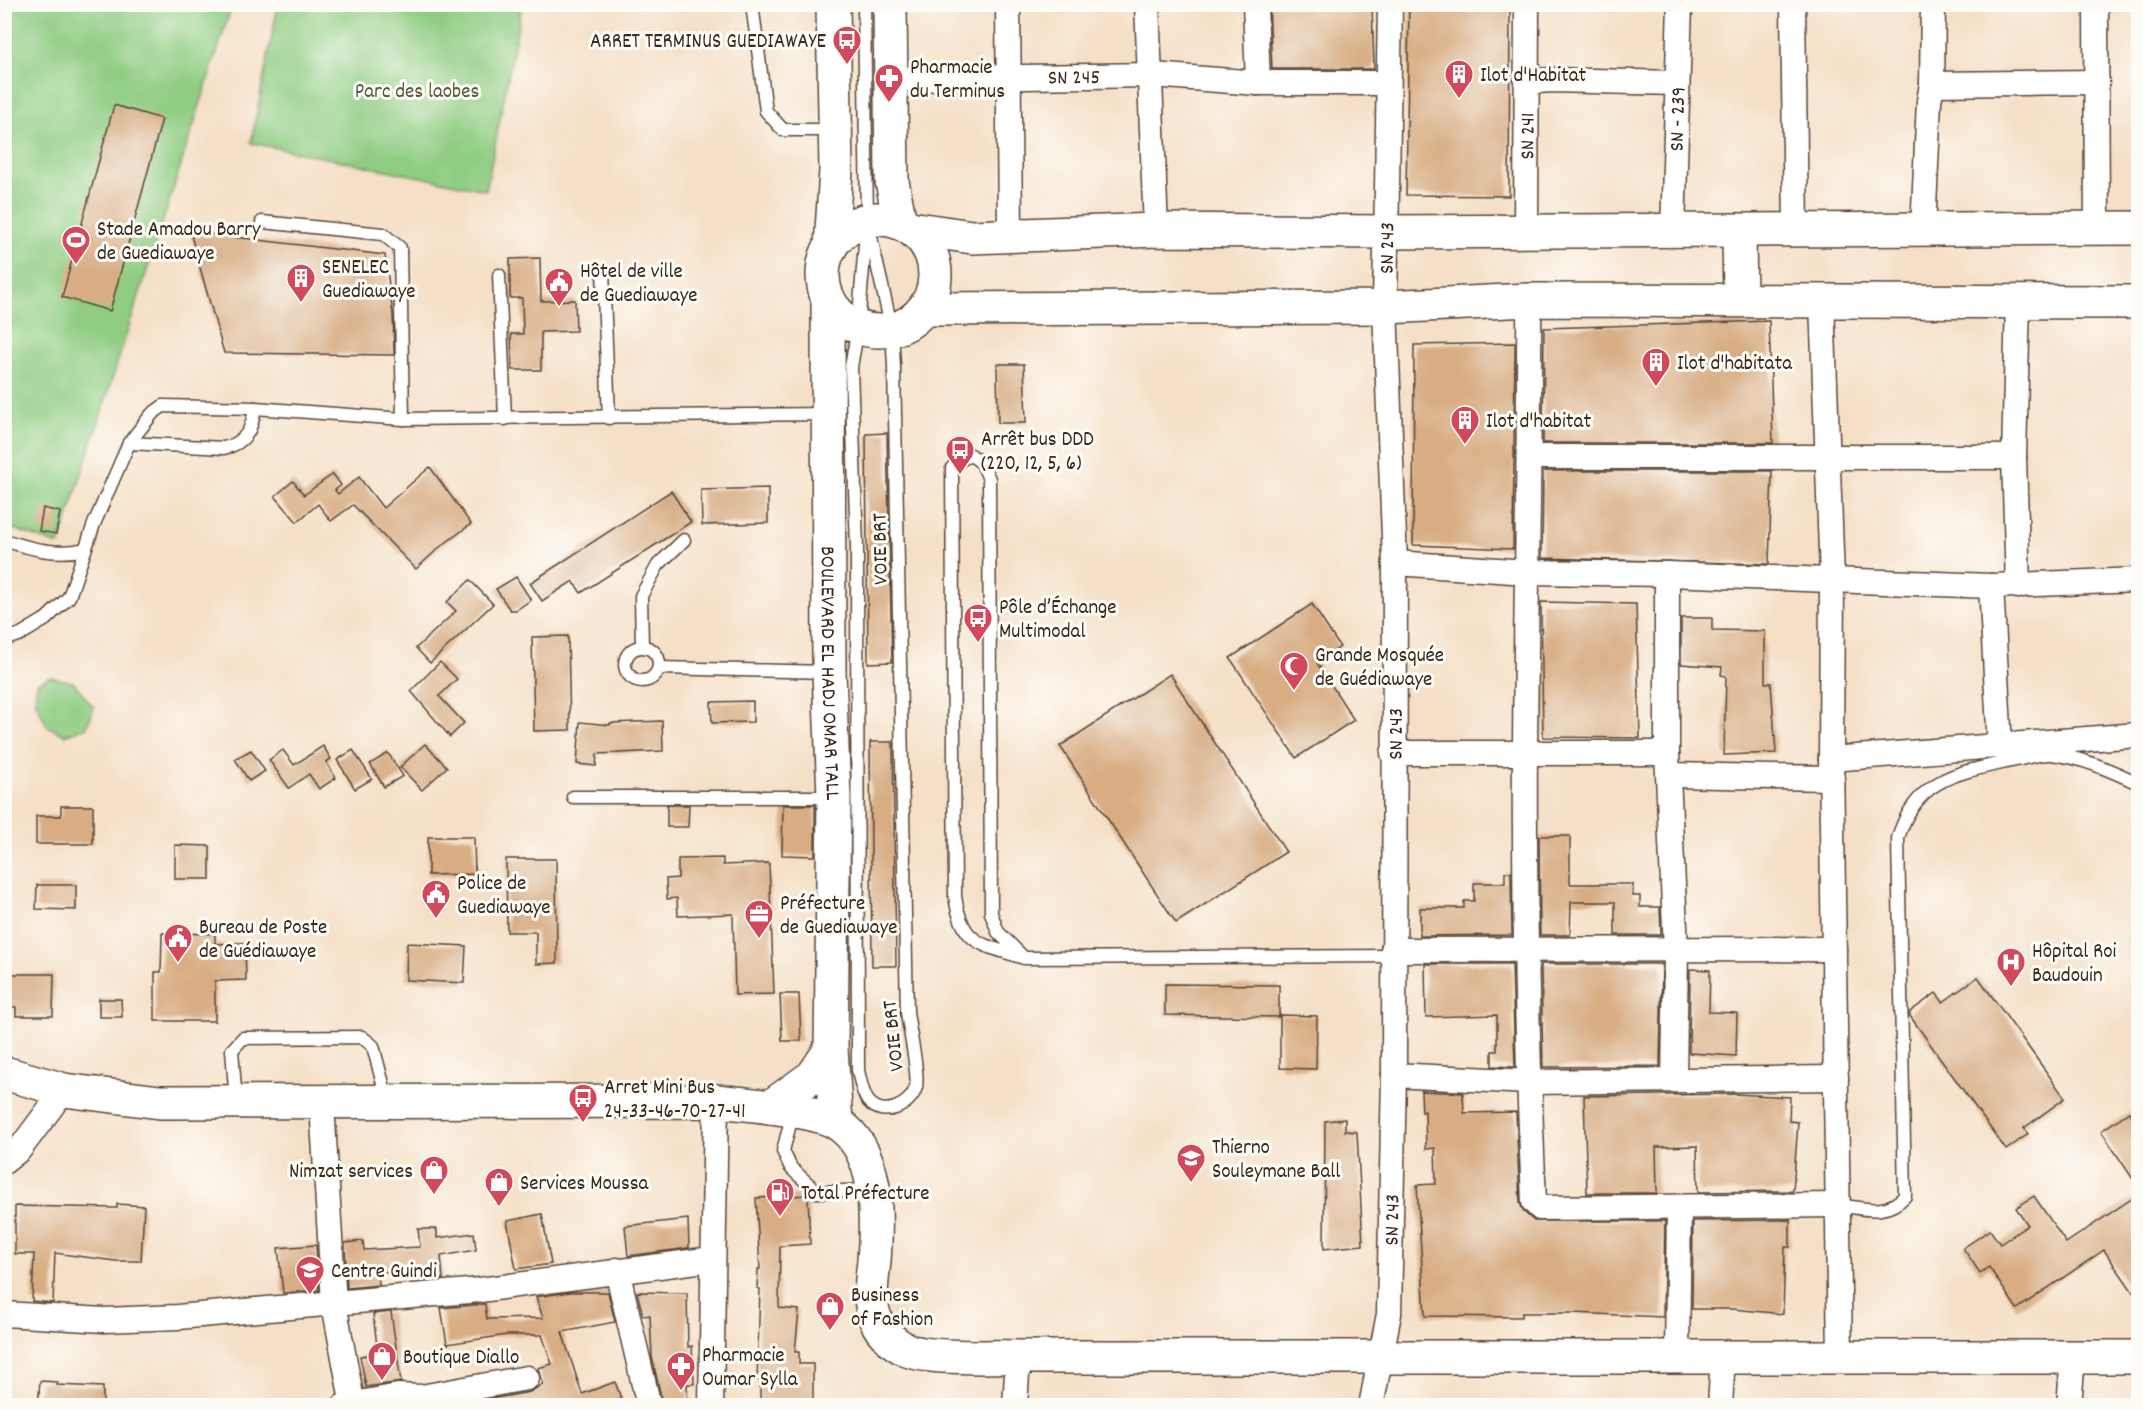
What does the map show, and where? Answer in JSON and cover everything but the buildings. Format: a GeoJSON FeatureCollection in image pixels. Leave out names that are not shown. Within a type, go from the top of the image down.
{"type":"FeatureCollection","features":[{"type":"Feature","properties":{"kind":"main road","name":"BOULEVARD EL HADJ OMAR TALL"},"geometry":{"type":"LineString","coordinates":[[833,4],[836,170],[831,246],[825,262],[824,280],[828,298],[829,672],[834,797],[831,1050],[836,1122]]}},
{"type":"Feature","properties":{"kind":"main road"},"geometry":{"type":"LineString","coordinates":[[828,298],[846,320],[858,327],[875,331],[892,330],[910,322],[924,309],[933,293],[936,274],[933,256],[924,240],[905,225],[892,181],[890,4]]}},
{"type":"Feature","properties":{"kind":"main road"},"geometry":{"type":"LineString","coordinates":[[831,246],[853,225],[867,220],[890,219],[905,225],[972,237],[1156,230],[1386,232],[2139,228]]}},
{"type":"Feature","properties":{"kind":"main road"},"geometry":{"type":"LineString","coordinates":[[1739,231],[1740,300]]}},
{"type":"Feature","properties":{"kind":"main road"},"geometry":{"type":"LineString","coordinates":[[924,309],[1385,307],[1529,300],[2139,302]]}},
{"type":"Feature","properties":{"kind":"main road"},"geometry":{"type":"LineString","coordinates":[[782,1109],[813,1076],[831,1050]]}},
{"type":"Feature","properties":{"kind":"main road"},"geometry":{"type":"LineString","coordinates":[[4,1073],[64,1090],[160,1102],[322,1104],[716,1101],[782,1109],[836,1122],[858,1143],[870,1168],[875,1243],[871,1295],[876,1320],[889,1338],[906,1350],[926,1354],[1018,1357],[2139,1357]]}},
{"type":"Feature","properties":{"kind":"street"},"geometry":{"type":"LineString","coordinates":[[1008,4],[1010,234]]}},
{"type":"Feature","properties":{"kind":"street"},"geometry":{"type":"LineString","coordinates":[[1147,4],[1152,75],[1156,230]]}},
{"type":"Feature","properties":{"kind":"street"},"geometry":{"type":"LineString","coordinates":[[1255,4],[1258,83]]}},
{"type":"Feature","properties":{"kind":"street","name":"SN 243"},"geometry":{"type":"LineString","coordinates":[[1371,1406],[1389,1314],[1394,1076],[1395,563],[1385,307],[1390,4]]}},
{"type":"Feature","properties":{"kind":"street","name":"SN 241"},"geometry":{"type":"LineString","coordinates":[[1526,230],[1527,4]]}},
{"type":"Feature","properties":{"kind":"street","name":"SN - 239"},"geometry":{"type":"LineString","coordinates":[[1673,231],[1680,4]]}},
{"type":"Feature","properties":{"kind":"street"},"geometry":{"type":"LineString","coordinates":[[1793,4],[1796,231]]}},
{"type":"Feature","properties":{"kind":"street"},"geometry":{"type":"LineString","coordinates":[[1923,230],[1929,101],[1932,84],[1933,4]]}},
{"type":"Feature","properties":{"kind":"street"},"geometry":{"type":"LineString","coordinates":[[2096,4],[2097,229]]}},
{"type":"Feature","properties":{"kind":"street","name":"SN 245"},"geometry":{"type":"LineString","coordinates":[[890,79],[1152,75],[1258,83],[1388,83]]}},
{"type":"Feature","properties":{"kind":"street"},"geometry":{"type":"LineString","coordinates":[[1526,82],[1551,80],[1676,83]]}},
{"type":"Feature","properties":{"kind":"street"},"geometry":{"type":"LineString","coordinates":[[1932,84],[2097,82]]}},
{"type":"Feature","properties":{"kind":"street"},"geometry":{"type":"LineString","coordinates":[[1529,300],[1530,457],[1525,752],[1529,1082],[1534,1202],[1536,1206],[1679,1208],[1837,1204]]}},
{"type":"Feature","properties":{"kind":"street"},"geometry":{"type":"LineString","coordinates":[[1822,301],[1832,579],[1832,769],[1840,1358]]}},
{"type":"Feature","properties":{"kind":"street"},"geometry":{"type":"LineString","coordinates":[[2018,302],[2014,457],[2018,586]]}},
{"type":"Feature","properties":{"kind":"street"},"geometry":{"type":"LineString","coordinates":[[1530,457],[2014,457]]}},
{"type":"Feature","properties":{"kind":"street"},"geometry":{"type":"LineString","coordinates":[[1395,563],[1527,572],[1667,574],[1991,586],[2139,580]]}},
{"type":"Feature","properties":{"kind":"street"},"geometry":{"type":"LineString","coordinates":[[1667,574],[1668,764],[1676,950],[1674,1080]]}},
{"type":"Feature","properties":{"kind":"street"},"geometry":{"type":"LineString","coordinates":[[1991,586],[2000,746]]}},
{"type":"Feature","properties":{"kind":"street"},"geometry":{"type":"LineString","coordinates":[[1393,753],[1525,752],[1668,764],[1832,769],[2000,746],[2139,735]]}},
{"type":"Feature","properties":{"kind":"street"},"geometry":{"type":"LineString","coordinates":[[1393,953],[1834,950]]}},
{"type":"Feature","properties":{"kind":"street"},"geometry":{"type":"LineString","coordinates":[[1394,1076],[1529,1082],[1836,1078]]}},
{"type":"Feature","properties":{"kind":"street"},"geometry":{"type":"LineString","coordinates":[[4,1162],[19,1150],[64,1090]]}},
{"type":"Feature","properties":{"kind":"street"},"geometry":{"type":"LineString","coordinates":[[711,1406],[716,1101]]}},
{"type":"Feature","properties":{"kind":"street"},"geometry":{"type":"LineString","coordinates":[[322,1104],[334,1304],[350,1405],[398,1396],[421,1397],[527,1378]]}},
{"type":"Feature","properties":{"kind":"street"},"geometry":{"type":"LineString","coordinates":[[1677,1356],[1679,1208]]}},
{"type":"Feature","properties":{"kind":"street"},"geometry":{"type":"LineString","coordinates":[[4,1314],[128,1320],[334,1304],[480,1290],[712,1259]]}},
{"type":"Feature","properties":{"kind":"street"},"geometry":{"type":"LineString","coordinates":[[617,1270],[649,1406]]}},
{"type":"Feature","properties":{"kind":"street"},"geometry":{"type":"LineString","coordinates":[[1720,1406],[1723,1356]]}},
{"type":"Feature","properties":{"kind":"street"},"geometry":{"type":"LineString","coordinates":[[1015,1406],[1018,1357]]}},
{"type":"Feature","properties":{"kind":"street"},"geometry":{"type":"LineString","coordinates":[[2070,1406],[2073,1357]]}},
{"type":"Feature","properties":{"kind":"lane"},"geometry":{"type":"LineString","coordinates":[[752,4],[766,111],[783,130],[834,130]]}},
{"type":"Feature","properties":{"kind":"lane","name":"VOIE BRT"},"geometry":{"type":"LineString","coordinates":[[864,4],[867,220],[858,327],[851,367],[857,548],[858,1070],[867,1100],[874,1106],[888,1110],[902,1106],[912,1096],[916,1085],[907,1012],[892,330],[867,220]]}},
{"type":"Feature","properties":{"kind":"lane"},"geometry":{"type":"LineString","coordinates":[[262,222],[383,234],[400,248],[403,419]]}},
{"type":"Feature","properties":{"kind":"lane"},"geometry":{"type":"LineString","coordinates":[[603,270],[609,418]]}},
{"type":"Feature","properties":{"kind":"lane"},"geometry":{"type":"LineString","coordinates":[[499,275],[505,418]]}},
{"type":"Feature","properties":{"kind":"lane"},"geometry":{"type":"LineString","coordinates":[[4,640],[21,634],[46,619],[69,597],[85,549],[129,443],[152,414],[164,406],[255,408],[403,419],[828,414]]}},
{"type":"Feature","properties":{"kind":"lane"},"geometry":{"type":"LineString","coordinates":[[129,443],[225,447],[238,445],[247,435],[255,408]]}},
{"type":"Feature","properties":{"kind":"lane"},"geometry":{"type":"LineString","coordinates":[[1024,958],[998,932],[991,913],[988,479],[982,463],[971,455],[952,468],[955,896],[958,918],[972,940],[1024,958],[1393,953]]}},
{"type":"Feature","properties":{"kind":"lane"},"geometry":{"type":"LineString","coordinates":[[4,540],[50,552],[71,553],[85,549]]}},
{"type":"Feature","properties":{"kind":"lane"},"geometry":{"type":"LineString","coordinates":[[642,646],[642,596],[658,565],[684,540]]}},
{"type":"Feature","properties":{"kind":"lane"},"geometry":{"type":"LineString","coordinates":[[642,646],[656,653],[660,668]]}},
{"type":"Feature","properties":{"kind":"lane"},"geometry":{"type":"LineString","coordinates":[[642,646],[629,653],[625,668],[628,675],[635,680],[650,680],[660,668]]}},
{"type":"Feature","properties":{"kind":"lane"},"geometry":{"type":"LineString","coordinates":[[660,668],[829,672]]}},
{"type":"Feature","properties":{"kind":"lane"},"geometry":{"type":"LineString","coordinates":[[1837,1204],[1885,1210],[1898,1204],[1905,1196],[1899,838],[1905,818],[1915,802],[1944,778],[2049,754],[2098,764],[2139,783]]}},
{"type":"Feature","properties":{"kind":"lane"},"geometry":{"type":"LineString","coordinates":[[573,797],[834,797]]}},
{"type":"Feature","properties":{"kind":"lane"},"geometry":{"type":"LineString","coordinates":[[236,1103],[232,1050],[243,1038],[280,1036],[362,1037],[373,1046],[388,1103]]}},
{"type":"Feature","properties":{"kind":"lane"},"geometry":{"type":"LineString","coordinates":[[782,1109],[783,1151],[791,1168],[817,1192],[872,1190]]}},
{"type":"Feature","properties":{"kind":"green space","name":"Stade Amadou Barry de Guediawaye"},"geometry":{"type":"Polygon","coordinates":[[[5,5],[232,5],[59,545],[5,526],[5,5]]]}},
{"type":"Feature","properties":{"kind":"green space","name":"Parc des laobes"},"geometry":{"type":"Polygon","coordinates":[[[278,5],[522,5],[486,190],[251,143],[278,5]]]}},
{"type":"Feature","properties":{"kind":"green space"},"geometry":{"type":"Polygon","coordinates":[[[49,677],[73,682],[94,708],[87,727],[65,735],[47,726],[35,700],[37,683],[49,677]]]}},
{"type":"Feature","properties":{"kind":"place","name":"ARRET TERMINUS GUEDIAWAYE"},"geometry":{"type":"Point","coordinates":[847,66]}},
{"type":"Feature","properties":{"kind":"place","name":"Ilot d'Habitat"},"geometry":{"type":"Point","coordinates":[1459,100]}},
{"type":"Feature","properties":{"kind":"place","name":"Pharmacie du Terminus"},"geometry":{"type":"Point","coordinates":[889,104]}},
{"type":"Feature","properties":{"kind":"place","name":"Stade Amadou Barry de Guediawaye"},"geometry":{"type":"Point","coordinates":[76,266]}},
{"type":"Feature","properties":{"kind":"place","name":"SENELEC Guediawaye"},"geometry":{"type":"Point","coordinates":[301,304]}},
{"type":"Feature","properties":{"kind":"place","name":"Hôtel de ville de Guediawaye"},"geometry":{"type":"Point","coordinates":[559,308]}},
{"type":"Feature","properties":{"kind":"place","name":"Ilot d'habitata"},"geometry":{"type":"Point","coordinates":[1656,388]}},
{"type":"Feature","properties":{"kind":"place","name":"Ilot d'habitat"},"geometry":{"type":"Point","coordinates":[1465,446]}},
{"type":"Feature","properties":{"kind":"place","name":"Arrêt bus DDD (220, 12, 5, 6)"},"geometry":{"type":"Point","coordinates":[960,476]}},
{"type":"Feature","properties":{"kind":"place","name":"Pôle d’Échange Multimodal"},"geometry":{"type":"Point","coordinates":[978,644]}},
{"type":"Feature","properties":{"kind":"place","name":"Grande Mosquée de Guédiawaye"},"geometry":{"type":"Point","coordinates":[1294,692]}},
{"type":"Feature","properties":{"kind":"place","name":"Police de Guediawaye"},"geometry":{"type":"Point","coordinates":[436,920]}},
{"type":"Feature","properties":{"kind":"place","name":"Préfecture de Guediawaye"},"geometry":{"type":"Point","coordinates":[759,940]}},
{"type":"Feature","properties":{"kind":"place","name":"Bureau de Poste de Guédiawaye"},"geometry":{"type":"Point","coordinates":[178,964]}},
{"type":"Feature","properties":{"kind":"place","name":"Hôpital Roi Baudouin"},"geometry":{"type":"Point","coordinates":[2011,988]}},
{"type":"Feature","properties":{"kind":"place","name":"Arret Mini Bus 24-33-46-70-27-41"},"geometry":{"type":"Point","coordinates":[583,1124]}},
{"type":"Feature","properties":{"kind":"place","name":"Thierno Souleymane Ball"},"geometry":{"type":"Point","coordinates":[1191,1184]}},
{"type":"Feature","properties":{"kind":"place","name":"Nimzat services"},"geometry":{"type":"Point","coordinates":[434,1196]}},
{"type":"Feature","properties":{"kind":"place","name":"Services Moussa"},"geometry":{"type":"Point","coordinates":[499,1208]}},
{"type":"Feature","properties":{"kind":"place","name":"Total Préfecture"},"geometry":{"type":"Point","coordinates":[780,1218]}},
{"type":"Feature","properties":{"kind":"place","name":"Centre Guindi"},"geometry":{"type":"Point","coordinates":[310,1296]}},
{"type":"Feature","properties":{"kind":"place","name":"Business of Fashion"},"geometry":{"type":"Point","coordinates":[830,1332]}},
{"type":"Feature","properties":{"kind":"place","name":"Boutique Diallo"},"geometry":{"type":"Point","coordinates":[382,1382]}},
{"type":"Feature","properties":{"kind":"place","name":"Pharmacie Oumar Sylla"},"geometry":{"type":"Point","coordinates":[681,1392]}}]}
